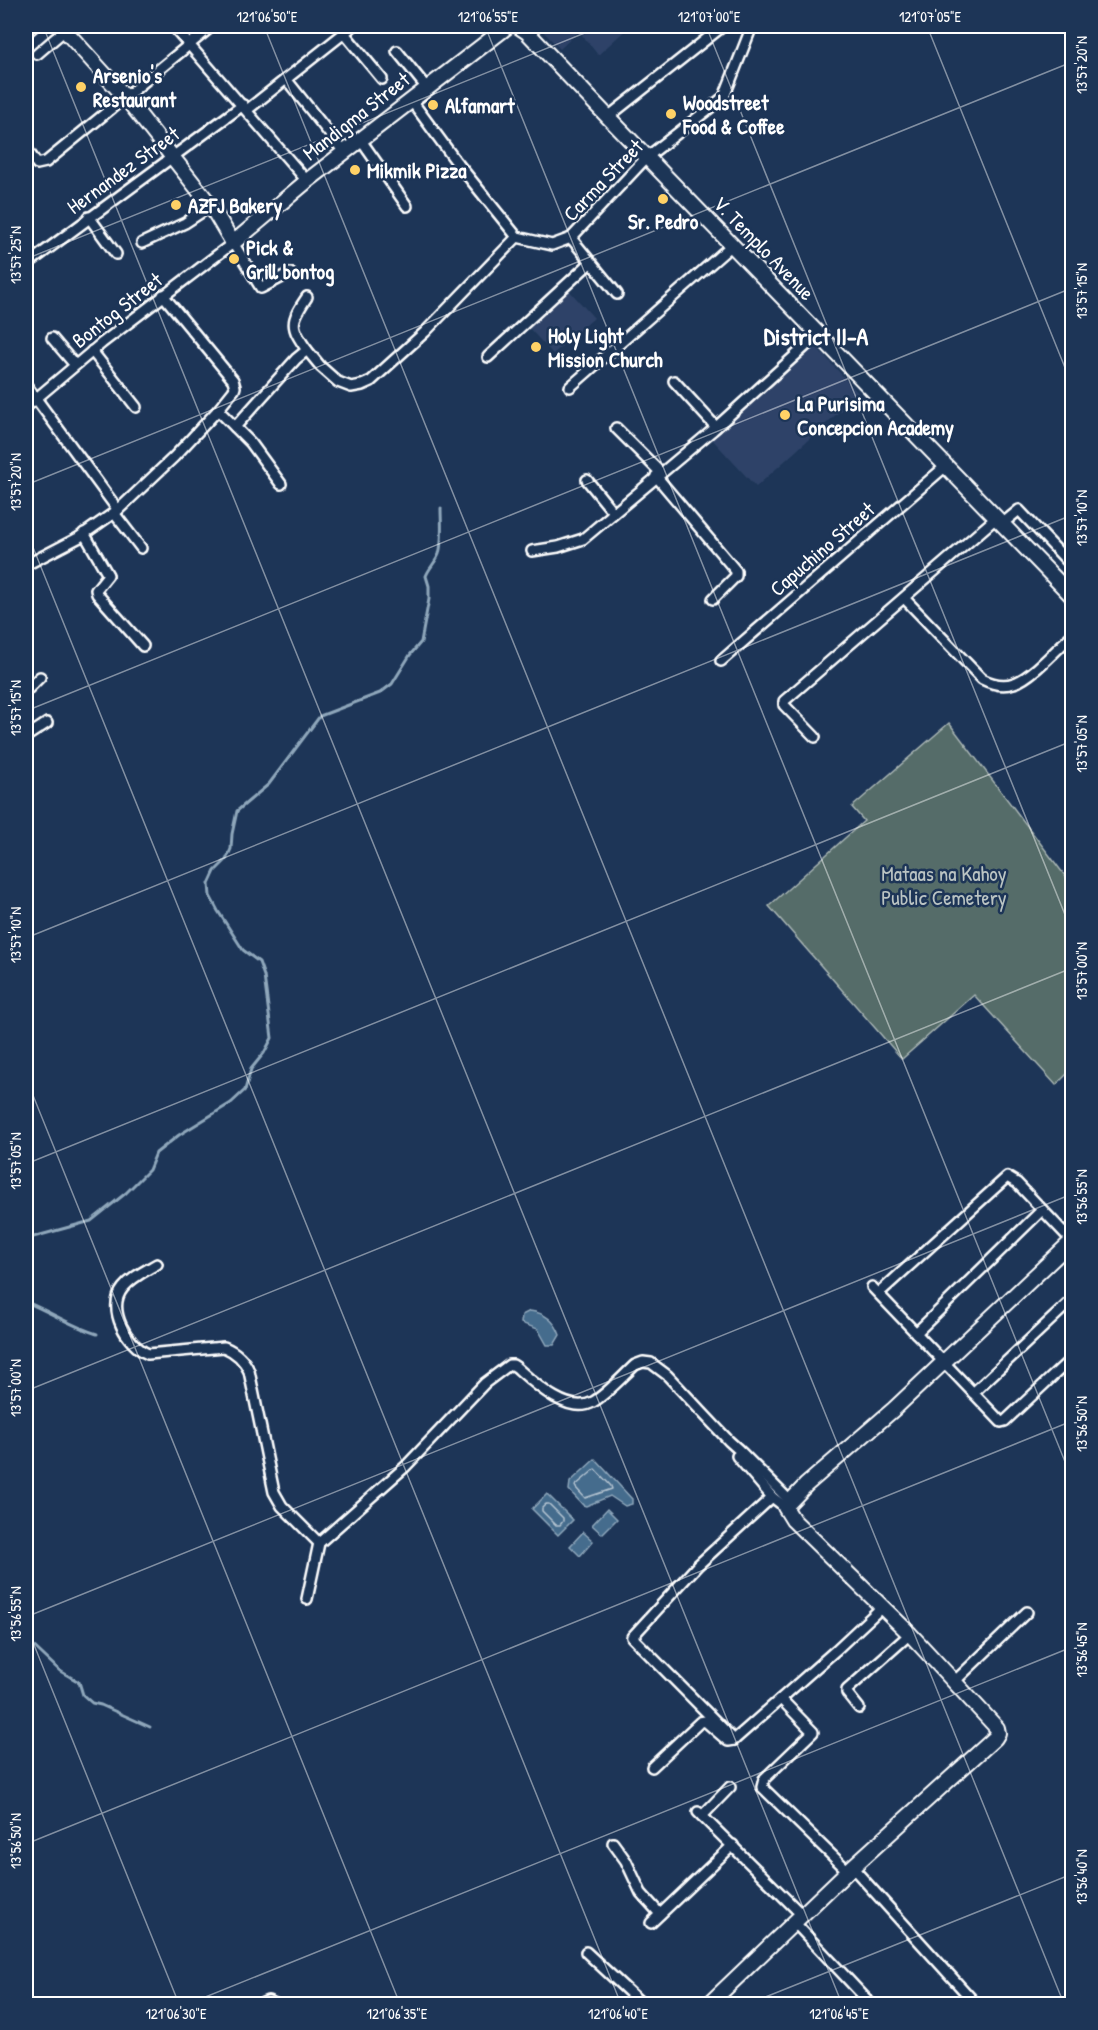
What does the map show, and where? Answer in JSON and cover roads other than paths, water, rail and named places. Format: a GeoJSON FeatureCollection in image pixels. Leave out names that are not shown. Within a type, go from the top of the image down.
{"type":"FeatureCollection","features":[{"type":"Feature","properties":{"kind":"main road","name":"Mandigma Street"},"geometry":{"type":"LineString","coordinates":[[233,243],[360,139],[508,26]]}},
{"type":"Feature","properties":{"kind":"main road"},"geometry":{"type":"LineString","coordinates":[[63,28],[126,98],[211,206],[233,243]]}},
{"type":"Feature","properties":{"kind":"main road","name":"V. Templo Avenue"},"geometry":{"type":"LineString","coordinates":[[523,28],[1072,596]]}},
{"type":"Feature","properties":{"kind":"main road"},"geometry":{"type":"LineString","coordinates":[[710,2004],[850,1869],[998,1733],[997,1728],[910,1634],[793,1520],[788,1504],[945,1362],[1072,1241]]}},
{"type":"Feature","properties":{"kind":"street"},"geometry":{"type":"LineString","coordinates":[[26,33],[34,26]]}},
{"type":"Feature","properties":{"kind":"street"},"geometry":{"type":"LineString","coordinates":[[173,26],[307,181]]}},
{"type":"Feature","properties":{"kind":"street"},"geometry":{"type":"LineString","coordinates":[[26,148],[36,163],[43,164],[212,26]]}},
{"type":"Feature","properties":{"kind":"street","name":"Hernandez Street"},"geometry":{"type":"LineString","coordinates":[[26,265],[89,217],[286,79],[353,26]]}},
{"type":"Feature","properties":{"kind":"street"},"geometry":{"type":"LineString","coordinates":[[608,117],[723,26]]}},
{"type":"Feature","properties":{"kind":"street","name":"Carma Street"},"geometry":{"type":"LineString","coordinates":[[517,237],[552,245],[571,238],[647,157],[724,97],[752,26]]}},
{"type":"Feature","properties":{"kind":"street"},"geometry":{"type":"LineString","coordinates":[[37,54],[63,28]]}},
{"type":"Feature","properties":{"kind":"street"},"geometry":{"type":"LineString","coordinates":[[344,33],[382,79]]}},
{"type":"Feature","properties":{"kind":"street"},"geometry":{"type":"LineString","coordinates":[[397,51],[426,87]]}},
{"type":"Feature","properties":{"kind":"street"},"geometry":{"type":"LineString","coordinates":[[286,79],[344,152]]}},
{"type":"Feature","properties":{"kind":"street"},"geometry":{"type":"LineString","coordinates":[[307,297],[298,309],[293,326],[295,333],[321,367],[338,382],[351,387],[362,386],[371,381],[425,332],[517,237],[454,160],[411,100]]}},
{"type":"Feature","properties":{"kind":"street"},"geometry":{"type":"LineString","coordinates":[[360,139],[406,206]]}},
{"type":"Feature","properties":{"kind":"street"},"geometry":{"type":"LineString","coordinates":[[142,243],[185,223],[211,206]]}},
{"type":"Feature","properties":{"kind":"street"},"geometry":{"type":"LineString","coordinates":[[89,217],[116,254]]}},
{"type":"Feature","properties":{"kind":"street"},"geometry":{"type":"LineString","coordinates":[[571,238],[617,294]]}},
{"type":"Feature","properties":{"kind":"street"},"geometry":{"type":"LineString","coordinates":[[233,243],[261,288],[263,289],[290,273]]}},
{"type":"Feature","properties":{"kind":"street","name":"Bontog Street"},"geometry":{"type":"LineString","coordinates":[[26,407],[92,351],[233,243]]}},
{"type":"Feature","properties":{"kind":"street"},"geometry":{"type":"LineString","coordinates":[[570,387],[732,245]]}},
{"type":"Feature","properties":{"kind":"street"},"geometry":{"type":"LineString","coordinates":[[488,357],[590,263]]}},
{"type":"Feature","properties":{"kind":"street"},"geometry":{"type":"LineString","coordinates":[[26,565],[84,533],[116,512],[152,479],[234,390],[235,384],[163,295]]}},
{"type":"Feature","properties":{"kind":"street"},"geometry":{"type":"LineString","coordinates":[[532,551],[558,547],[583,538],[716,427],[819,333]]}},
{"type":"Feature","properties":{"kind":"street"},"geometry":{"type":"LineString","coordinates":[[52,338],[75,365]]}},
{"type":"Feature","properties":{"kind":"street"},"geometry":{"type":"LineString","coordinates":[[236,428],[296,359],[307,350]]}},
{"type":"Feature","properties":{"kind":"street"},"geometry":{"type":"LineString","coordinates":[[92,351],[136,407]]}},
{"type":"Feature","properties":{"kind":"street"},"geometry":{"type":"LineString","coordinates":[[674,381],[716,427]]}},
{"type":"Feature","properties":{"kind":"street"},"geometry":{"type":"LineString","coordinates":[[26,385],[141,548]]}},
{"type":"Feature","properties":{"kind":"street"},"geometry":{"type":"LineString","coordinates":[[218,410],[270,466],[281,484]]}},
{"type":"Feature","properties":{"kind":"street"},"geometry":{"type":"LineString","coordinates":[[616,428],[658,474],[736,571],[736,576],[712,599]]}},
{"type":"Feature","properties":{"kind":"street","name":"Capuchino Street"},"geometry":{"type":"LineString","coordinates":[[721,661],[947,465]]}},
{"type":"Feature","properties":{"kind":"street"},"geometry":{"type":"LineString","coordinates":[[587,480],[613,512]]}},
{"type":"Feature","properties":{"kind":"street"},"geometry":{"type":"LineString","coordinates":[[815,736],[784,705],[784,701],[903,598],[999,521],[1019,510],[1072,566]]}},
{"type":"Feature","properties":{"kind":"street"},"geometry":{"type":"LineString","coordinates":[[84,533],[108,575],[96,590],[97,594],[142,646]]}},
{"type":"Feature","properties":{"kind":"street"},"geometry":{"type":"LineString","coordinates":[[903,598],[982,680],[993,684],[1014,683],[1026,677],[1072,634]]}},
{"type":"Feature","properties":{"kind":"street"},"geometry":{"type":"LineString","coordinates":[[26,691],[40,677]]}},
{"type":"Feature","properties":{"kind":"street"},"geometry":{"type":"LineString","coordinates":[[26,736],[47,723]]}},
{"type":"Feature","properties":{"kind":"street"},"geometry":{"type":"LineString","coordinates":[[1072,1241],[1017,1183],[1010,1177],[1004,1178],[875,1290],[998,1421],[1005,1421],[1072,1358]]}},
{"type":"Feature","properties":{"kind":"street"},"geometry":{"type":"LineString","coordinates":[[916,1333],[1042,1210]]}},
{"type":"Feature","properties":{"kind":"street"},"geometry":{"type":"LineString","coordinates":[[157,1264],[135,1276],[121,1290],[116,1306],[122,1328],[137,1350],[147,1354],[224,1347],[245,1361],[274,1492],[282,1506],[319,1543]]}},
{"type":"Feature","properties":{"kind":"street"},"geometry":{"type":"LineString","coordinates":[[973,1393],[1072,1300]]}},
{"type":"Feature","properties":{"kind":"street"},"geometry":{"type":"LineString","coordinates":[[307,1599],[319,1543],[405,1467],[485,1383],[509,1365],[516,1367],[538,1386],[560,1400],[585,1405],[594,1401],[635,1365],[643,1362],[651,1363],[667,1375],[729,1441],[772,1497],[788,1504]]}},
{"type":"Feature","properties":{"kind":"street"},"geometry":{"type":"LineString","coordinates":[[738,1453],[788,1504]]}},
{"type":"Feature","properties":{"kind":"street"},"geometry":{"type":"LineString","coordinates":[[734,1740],[632,1637],[698,1565],[772,1497]]}},
{"type":"Feature","properties":{"kind":"street"},"geometry":{"type":"LineString","coordinates":[[652,1767],[700,1722],[705,1721],[728,1741],[734,1740],[882,1607]]}},
{"type":"Feature","properties":{"kind":"street"},"geometry":{"type":"LineString","coordinates":[[954,1682],[1027,1612]]}},
{"type":"Feature","properties":{"kind":"street"},"geometry":{"type":"LineString","coordinates":[[858,1708],[847,1690],[910,1634]]}},
{"type":"Feature","properties":{"kind":"street"},"geometry":{"type":"LineString","coordinates":[[781,1699],[813,1732],[764,1779],[762,1787],[899,1917],[976,2004]]}},
{"type":"Feature","properties":{"kind":"street"},"geometry":{"type":"LineString","coordinates":[[730,1787],[700,1814],[733,1845],[872,2004]]}},
{"type":"Feature","properties":{"kind":"street"},"geometry":{"type":"LineString","coordinates":[[614,1843],[626,1861],[641,1893],[660,1914]]}},
{"type":"Feature","properties":{"kind":"street"},"geometry":{"type":"LineString","coordinates":[[651,1923],[733,1845]]}},
{"type":"Feature","properties":{"kind":"street"},"geometry":{"type":"LineString","coordinates":[[586,1952],[642,2004]]}},
{"type":"Feature","properties":{"kind":"street"},"geometry":{"type":"LineString","coordinates":[[261,2004],[268,2001],[275,2004]]}},
{"type":"Feature","properties":{"kind":"water"},"geometry":{"type":"Polygon","coordinates":[[[530,1311],[549,1318],[555,1326],[560,1335],[554,1345],[547,1345],[538,1329],[521,1323],[522,1315],[530,1311]]]}},
{"type":"Feature","properties":{"kind":"water"},"geometry":{"type":"Polygon","coordinates":[[[595,1459],[632,1499],[632,1504],[625,1506],[610,1496],[586,1506],[569,1490],[570,1482],[595,1459]]]}},
{"type":"Feature","properties":{"kind":"water"},"geometry":{"type":"Polygon","coordinates":[[[547,1494],[573,1520],[558,1535],[532,1509],[547,1494]]]}},
{"type":"Feature","properties":{"kind":"water"},"geometry":{"type":"Polygon","coordinates":[[[607,1509],[617,1519],[602,1534],[592,1525],[607,1509]]]}},
{"type":"Feature","properties":{"kind":"water"},"geometry":{"type":"Polygon","coordinates":[[[583,1532],[593,1541],[580,1556],[570,1546],[583,1532]]]}},
{"type":"Feature","properties":{"kind":"waterway"},"geometry":{"type":"LineString","coordinates":[[26,1239],[91,1221],[126,1193],[149,1170],[156,1153],[179,1135],[231,1103],[245,1090],[251,1069],[272,1038],[264,976],[259,962],[243,950],[218,911],[210,896],[209,884],[215,871],[226,860],[231,849],[237,811],[269,784],[320,716],[380,693],[392,684],[421,642],[429,599],[426,576],[438,557],[440,549],[441,508]]}},
{"type":"Feature","properties":{"kind":"waterway"},"geometry":{"type":"LineString","coordinates":[[26,1302],[97,1334]]}},
{"type":"Feature","properties":{"kind":"waterway"},"geometry":{"type":"LineString","coordinates":[[26,1639],[60,1671],[79,1682],[83,1695],[92,1703],[150,1727]]}},
{"type":"Feature","properties":{"kind":"place","name":"Arsenio's Restaurant"},"geometry":{"type":"Point","coordinates":[81,87]}},
{"type":"Feature","properties":{"kind":"place","name":"Alfamart"},"geometry":{"type":"Point","coordinates":[433,105]}},
{"type":"Feature","properties":{"kind":"place","name":"Woodstreet Food & Coffee"},"geometry":{"type":"Point","coordinates":[671,114]}},
{"type":"Feature","properties":{"kind":"place","name":"Mikmik Pizza"},"geometry":{"type":"Point","coordinates":[355,170]}},
{"type":"Feature","properties":{"kind":"place","name":"Sr. Pedro"},"geometry":{"type":"Point","coordinates":[663,199]}},
{"type":"Feature","properties":{"kind":"place","name":"AZFJ Bakery"},"geometry":{"type":"Point","coordinates":[176,205]}},
{"type":"Feature","properties":{"kind":"place","name":"Pick & Grill bontog"},"geometry":{"type":"Point","coordinates":[234,259]}},
{"type":"Feature","properties":{"kind":"place","name":"Holy Light Mission Church"},"geometry":{"type":"Point","coordinates":[536,347]}},
{"type":"Feature","properties":{"kind":"place","name":"La Purisima Concepcion Academy"},"geometry":{"type":"Point","coordinates":[785,415]}},
{"type":"Feature","properties":{"kind":"district","name":"District II-A"},"geometry":{"type":"Point","coordinates":[816,336]}},
{"type":"Feature","properties":{"kind":"park label","name":"Mataas na Kahoy Public Cemetery"},"geometry":{"type":"Point","coordinates":[944,885]}}]}
